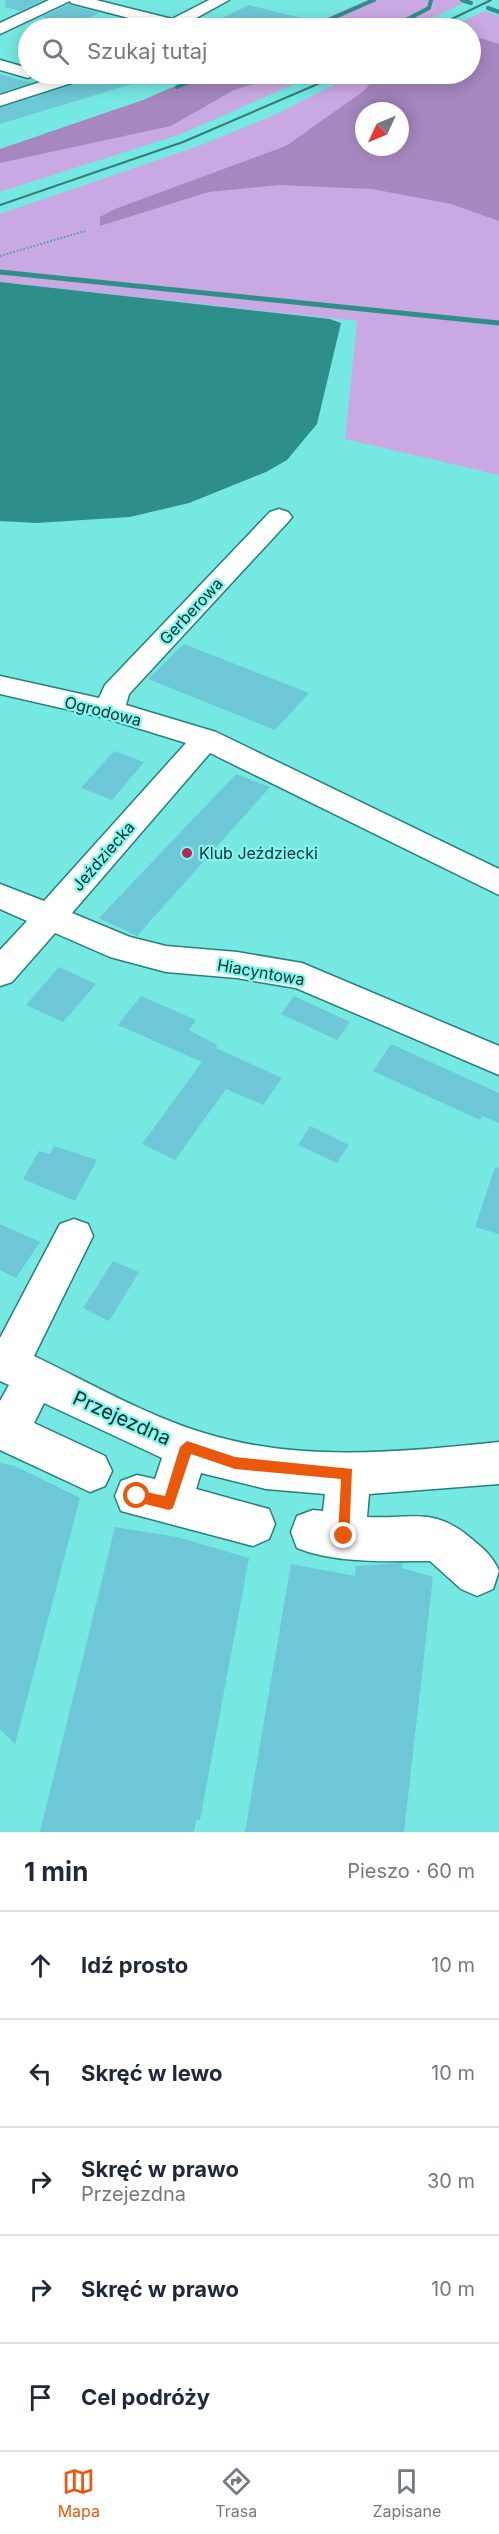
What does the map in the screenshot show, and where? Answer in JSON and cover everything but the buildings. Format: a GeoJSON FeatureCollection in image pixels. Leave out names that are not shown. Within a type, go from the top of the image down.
{"type":"FeatureCollection","features":[{"type":"Feature","properties":{"kind":"street"},"geometry":{"type":"LineString","coordinates":[[24,18],[62,0]]}},
{"type":"Feature","properties":{"kind":"street"},"geometry":{"type":"LineString","coordinates":[[77,0],[141,18]]}},
{"type":"Feature","properties":{"kind":"street"},"geometry":{"type":"LineString","coordinates":[[185,18],[221,0]]}},
{"type":"Feature","properties":{"kind":"street"},"geometry":{"type":"LineString","coordinates":[[0,29],[18,21]]}},
{"type":"Feature","properties":{"kind":"street"},"geometry":{"type":"LineString","coordinates":[[0,66],[18,71]]}},
{"type":"Feature","properties":{"kind":"street"},"geometry":{"type":"LineString","coordinates":[[0,101],[55,84]]}},
{"type":"Feature","properties":{"kind":"street","name":"Gerberowa"},"geometry":{"type":"LineString","coordinates":[[110,710],[115,692],[279,518]]}},
{"type":"Feature","properties":{"kind":"street","name":"Ogrodowa"},"geometry":{"type":"LineString","coordinates":[[0,685],[110,710],[206,739],[365,815],[499,883]]}},
{"type":"Feature","properties":{"kind":"street","name":"Jeździecka"},"geometry":{"type":"LineString","coordinates":[[0,973],[206,739]]}},
{"type":"Feature","properties":{"kind":"street","name":"Hiacyntowa"},"geometry":{"type":"LineString","coordinates":[[0,896],[122,948],[166,959],[237,965],[302,976],[499,1061]]}},
{"type":"Feature","properties":{"kind":"street"},"geometry":{"type":"LineString","coordinates":[[74,1236],[15,1367],[3,1429],[90,1471]]}},
{"type":"Feature","properties":{"kind":"street","name":"Przejezdna"},"geometry":{"type":"LineString","coordinates":[[15,1367],[111,1416],[187,1447],[235,1463],[348,1473],[415,1471],[499,1463]]}},
{"type":"Feature","properties":{"kind":"street"},"geometry":{"type":"LineString","coordinates":[[187,1447],[153,1500],[253,1524]]}},
{"type":"Feature","properties":{"kind":"street"},"geometry":{"type":"LineString","coordinates":[[348,1473],[329,1534],[438,1539],[477,1573]]}},
{"type":"Feature","properties":{"kind":"path"},"geometry":{"type":"LineString","coordinates":[[0,256],[85,231]]}},
{"type":"Feature","properties":{"kind":"shaded area"},"geometry":{"type":"Polygon","coordinates":[[[367,0],[470,0],[432,18],[326,18],[367,0]]]}},
{"type":"Feature","properties":{"kind":"shaded area"},"geometry":{"type":"Polygon","coordinates":[[[485,11],[499,16],[499,475],[345,439],[357,321],[0,282],[0,214],[204,144],[281,112],[335,84],[481,84],[481,18],[470,18],[485,11]],[[195,179],[100,226],[209,192],[274,185],[195,179]]]}},
{"type":"Feature","properties":{"kind":"shaded area"},"geometry":{"type":"Polygon","coordinates":[[[481,38],[499,44],[499,221],[451,204],[372,189],[279,185],[209,192],[100,226],[100,217],[115,209],[286,146],[365,90],[370,84],[481,84],[481,38]]]}},
{"type":"Feature","properties":{"kind":"shaded area"},"geometry":{"type":"Polygon","coordinates":[[[180,84],[254,84],[234,90],[171,126],[0,163],[0,149],[143,100],[180,84]]]}},
{"type":"Feature","properties":{"kind":"shaded area"},"geometry":{"type":"Polygon","coordinates":[[[254,84],[294,84],[181,134],[0,192],[0,163],[171,126],[234,90],[254,84]]]}},
{"type":"Feature","properties":{"kind":"water"},"geometry":{"type":"Polygon","coordinates":[[[0,282],[330,319],[341,323],[317,424],[287,460],[266,472],[189,503],[130,517],[36,523],[0,521],[0,282]]]}},
{"type":"Feature","properties":{"kind":"waterway"},"geometry":{"type":"LineString","coordinates":[[333,18],[374,0]]}},
{"type":"Feature","properties":{"kind":"waterway"},"geometry":{"type":"LineString","coordinates":[[410,18],[429,8],[431,0]]}},
{"type":"Feature","properties":{"kind":"waterway"},"geometry":{"type":"LineString","coordinates":[[462,0],[471,3]]}},
{"type":"Feature","properties":{"kind":"waterway"},"geometry":{"type":"LineString","coordinates":[[488,8],[499,12]]}},
{"type":"Feature","properties":{"kind":"waterway"},"geometry":{"type":"LineString","coordinates":[[177,87],[184,84]]}},
{"type":"Feature","properties":{"kind":"waterway"},"geometry":{"type":"LineString","coordinates":[[0,272],[499,323]]}},
{"type":"Feature","properties":{"kind":"railway"},"geometry":{"type":"LineString","coordinates":[[454,18],[491,0]]}},
{"type":"Feature","properties":{"kind":"railway"},"geometry":{"type":"LineString","coordinates":[[0,205],[183,142],[318,84]]}},
{"type":"Feature","properties":{"kind":"place","name":"Klub Jeździecki"},"geometry":{"type":"Point","coordinates":[187,853]}},
{"type":"Feature","properties":{"kind":"route"},"geometry":{"type":"LineString","coordinates":[[137,1496],[169,1504],[187,1447],[235,1463],[348,1473],[344,1536]]}}]}
